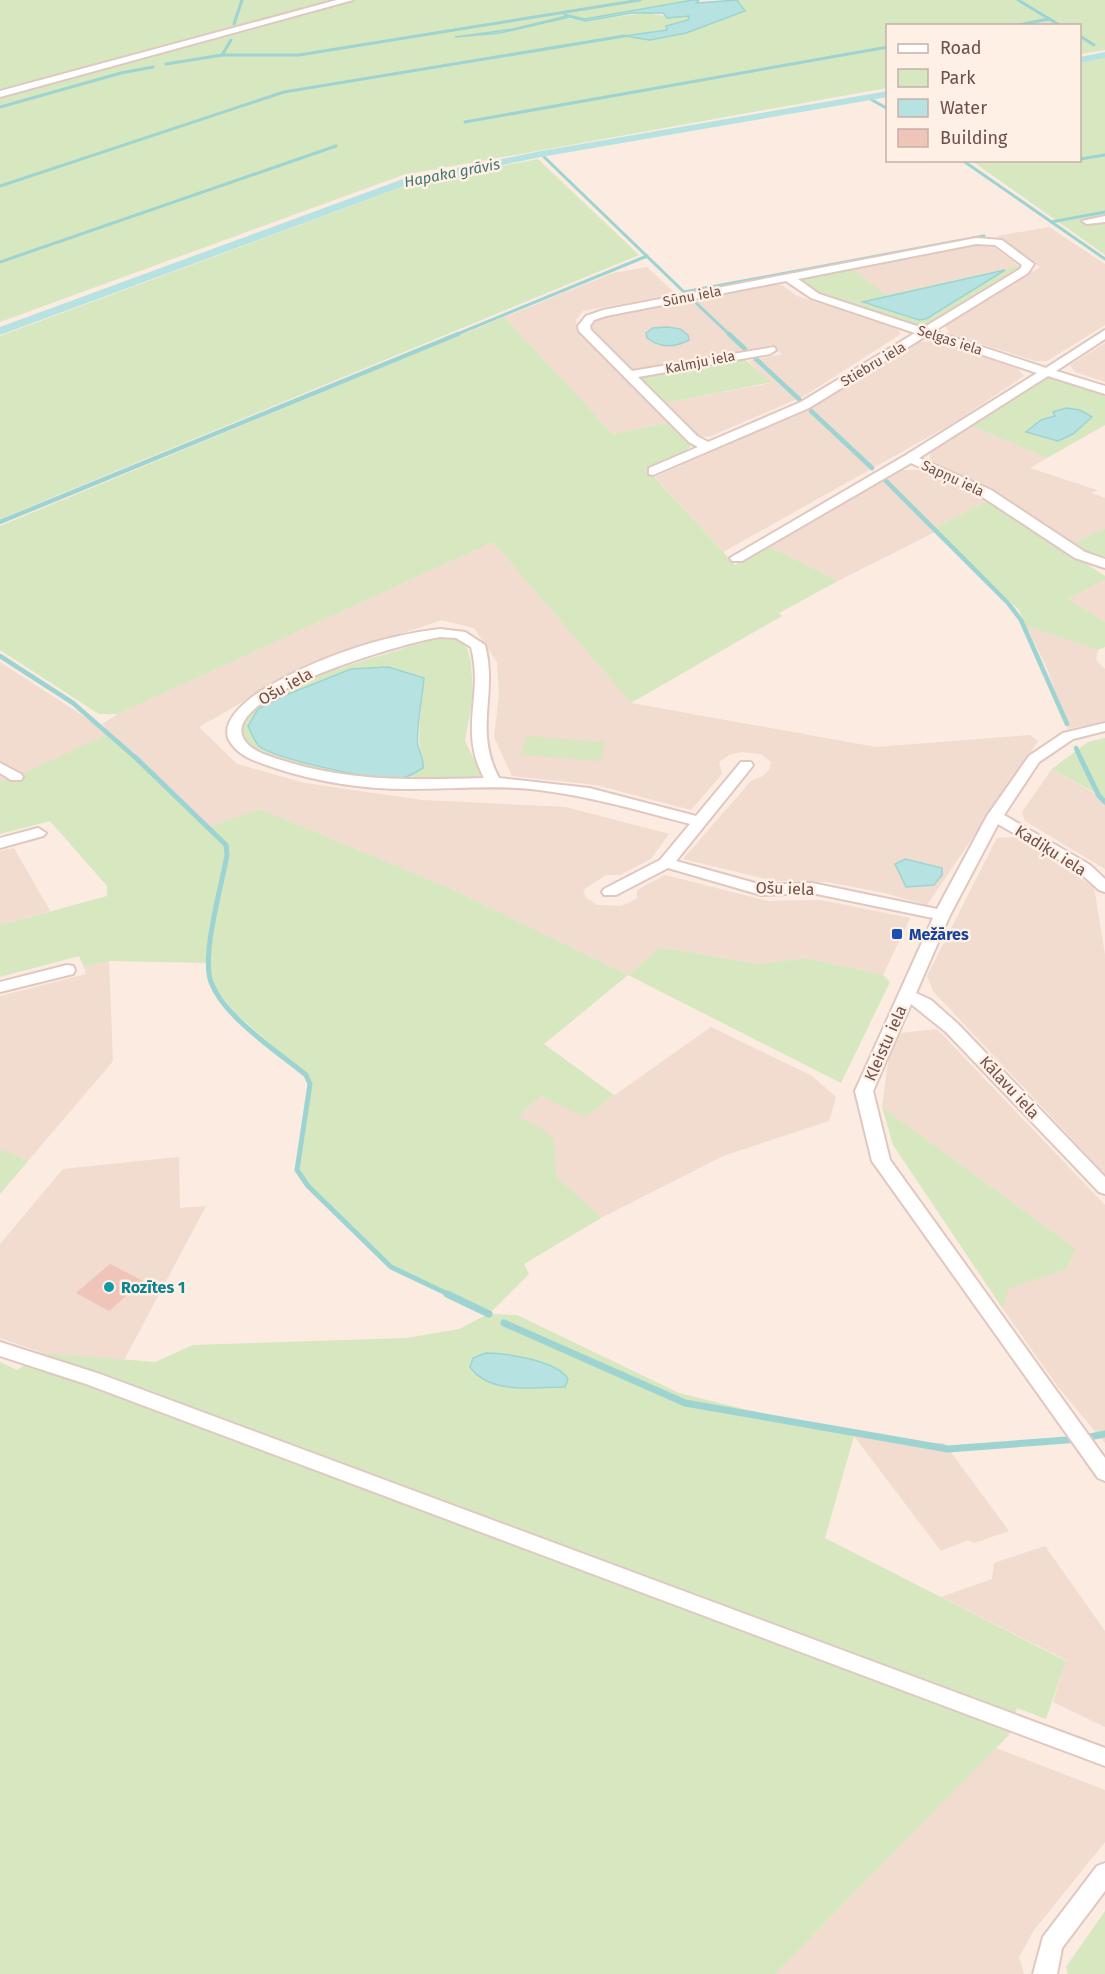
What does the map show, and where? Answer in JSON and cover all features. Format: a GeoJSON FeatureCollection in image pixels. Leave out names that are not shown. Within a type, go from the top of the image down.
{"type":"FeatureCollection","features":[{"type":"Feature","properties":{"kind":"street"},"geometry":{"type":"LineString","coordinates":[[0,94],[348,0]]}},
{"type":"Feature","properties":{"kind":"street"},"geometry":{"type":"LineString","coordinates":[[1087,221],[1105,219]]}},
{"type":"Feature","properties":{"kind":"street","name":"Sūnu iela"},"geometry":{"type":"LineString","coordinates":[[707,447],[693,440],[585,331],[585,324],[590,318],[603,313],[976,241]]}},
{"type":"Feature","properties":{"kind":"street","name":"Stiebru iela"},"geometry":{"type":"LineString","coordinates":[[653,471],[805,405],[1029,267],[1001,244],[976,241]]}},
{"type":"Feature","properties":{"kind":"street","name":"Selgas iela"},"geometry":{"type":"LineString","coordinates":[[788,277],[815,296],[1105,390]]}},
{"type":"Feature","properties":{"kind":"street"},"geometry":{"type":"LineString","coordinates":[[909,458],[1105,334]]}},
{"type":"Feature","properties":{"kind":"street","name":"Kalmju iela"},"geometry":{"type":"LineString","coordinates":[[630,375],[770,350]]}},
{"type":"Feature","properties":{"kind":"street","name":"Sapņu iela"},"geometry":{"type":"LineString","coordinates":[[737,558],[909,458],[986,494],[1080,555],[1105,564]]}},
{"type":"Feature","properties":{"kind":"street","name":"Ošu iela"},"geometry":{"type":"LineString","coordinates":[[494,782],[486,771],[476,742],[478,713],[486,668],[478,645],[462,635],[424,634],[325,665],[263,696],[239,716],[235,726],[234,735],[242,747],[257,757],[335,781],[392,786],[494,782],[573,790],[698,821]]}},
{"type":"Feature","properties":{"kind":"street","name":"Kleistu iela"},"geometry":{"type":"LineString","coordinates":[[1105,727],[1068,736],[1034,759],[995,816],[942,915],[864,1091],[881,1161],[1105,1473]]}},
{"type":"Feature","properties":{"kind":"street"},"geometry":{"type":"LineString","coordinates":[[610,891],[666,863],[746,765]]}},
{"type":"Feature","properties":{"kind":"street"},"geometry":{"type":"LineString","coordinates":[[0,766],[16,777]]}},
{"type":"Feature","properties":{"kind":"street","name":"Kadiķu iela"},"geometry":{"type":"LineString","coordinates":[[995,816],[1084,868],[1105,887]]}},
{"type":"Feature","properties":{"kind":"street"},"geometry":{"type":"LineString","coordinates":[[0,843],[38,833]]}},
{"type":"Feature","properties":{"kind":"street","name":"Ošu iela"},"geometry":{"type":"LineString","coordinates":[[666,863],[761,890],[812,888],[942,915]]}},
{"type":"Feature","properties":{"kind":"street"},"geometry":{"type":"LineString","coordinates":[[0,987],[67,970]]}},
{"type":"Feature","properties":{"kind":"street","name":"Kālavu iela"},"geometry":{"type":"LineString","coordinates":[[907,995],[925,1004],[952,1028],[1105,1188]]}},
{"type":"Feature","properties":{"kind":"street"},"geometry":{"type":"LineString","coordinates":[[0,1349],[93,1379],[1105,1757]]}},
{"type":"Feature","properties":{"kind":"street"},"geometry":{"type":"LineString","coordinates":[[1045,1974],[1051,1944],[1105,1873]]}},
{"type":"Feature","properties":{"kind":"shaded area"},"geometry":{"type":"Polygon","coordinates":[[[1049,227],[1105,264],[1105,325],[1047,361],[1035,361],[950,334],[945,325],[1040,267],[997,236],[1049,227]]]}},
{"type":"Feature","properties":{"kind":"shaded area"},"geometry":{"type":"Polygon","coordinates":[[[980,244],[992,246],[1019,266],[886,295],[853,269],[980,244]]]}},
{"type":"Feature","properties":{"kind":"shaded area"},"geometry":{"type":"Polygon","coordinates":[[[647,267],[676,294],[583,311],[576,320],[577,326],[671,422],[613,434],[504,317],[613,273],[647,267]]]}},
{"type":"Feature","properties":{"kind":"shaded area"},"geometry":{"type":"Polygon","coordinates":[[[772,284],[782,285],[797,296],[897,329],[901,334],[804,396],[709,437],[699,436],[666,403],[771,383],[749,361],[782,354],[771,345],[634,372],[591,327],[596,319],[772,284]]]}},
{"type":"Feature","properties":{"kind":"shaded area"},"geometry":{"type":"Polygon","coordinates":[[[935,341],[1018,369],[1024,376],[955,422],[723,552],[655,477],[815,406],[917,342],[935,341]]]}},
{"type":"Feature","properties":{"kind":"shaded area"},"geometry":{"type":"Polygon","coordinates":[[[1105,343],[1105,382],[1075,372],[1070,365],[1105,343]]]}},
{"type":"Feature","properties":{"kind":"shaded area"},"geometry":{"type":"Polygon","coordinates":[[[972,426],[1047,458],[1030,468],[1097,490],[1091,493],[1105,498],[1105,528],[1073,544],[993,491],[930,462],[930,452],[972,426]]]}},
{"type":"Feature","properties":{"kind":"shaded area"},"geometry":{"type":"Polygon","coordinates":[[[896,470],[923,470],[989,500],[934,528],[937,531],[838,581],[768,546],[896,470]]]}},
{"type":"Feature","properties":{"kind":"shaded area"},"geometry":{"type":"Polygon","coordinates":[[[493,542],[631,703],[876,747],[1030,735],[1038,741],[927,905],[885,893],[827,882],[774,881],[683,859],[751,781],[763,776],[769,770],[771,762],[761,754],[741,752],[729,755],[719,762],[722,774],[691,810],[596,785],[512,776],[494,737],[499,695],[497,662],[474,628],[442,620],[307,665],[199,727],[237,764],[305,783],[422,800],[566,807],[669,834],[651,859],[620,875],[606,875],[583,890],[586,898],[598,905],[621,906],[629,903],[637,898],[637,890],[665,875],[768,901],[821,900],[910,918],[883,975],[806,958],[758,964],[660,947],[628,975],[454,890],[260,809],[208,827],[16,777],[0,781],[0,662],[108,732],[102,724],[118,714],[493,542]]]}},
{"type":"Feature","properties":{"kind":"shaded area"},"geometry":{"type":"Polygon","coordinates":[[[1105,580],[1105,622],[1068,599],[1105,580]]]}},
{"type":"Feature","properties":{"kind":"shaded area"},"geometry":{"type":"Polygon","coordinates":[[[1026,626],[1098,650],[1096,660],[1105,669],[1105,721],[1068,729],[1047,668],[1026,626]]]}},
{"type":"Feature","properties":{"kind":"shaded area"},"geometry":{"type":"Polygon","coordinates":[[[1052,769],[1099,796],[1105,802],[1105,869],[1025,821],[1022,812],[1052,769]]]}},
{"type":"Feature","properties":{"kind":"shaded area"},"geometry":{"type":"Polygon","coordinates":[[[1014,837],[1094,887],[1105,955],[1105,1174],[933,991],[927,976],[997,838],[1014,837]]]}},
{"type":"Feature","properties":{"kind":"shaded area"},"geometry":{"type":"Polygon","coordinates":[[[14,848],[50,911],[0,925],[0,851],[14,848]]]}},
{"type":"Feature","properties":{"kind":"shaded area"},"geometry":{"type":"Polygon","coordinates":[[[109,961],[113,1061],[28,1161],[0,1149],[0,996],[86,974],[84,967],[109,961]]]}},
{"type":"Feature","properties":{"kind":"shaded area"},"geometry":{"type":"Polygon","coordinates":[[[711,1027],[812,1076],[836,1097],[829,1121],[723,1156],[601,1218],[557,1177],[554,1139],[518,1117],[541,1096],[585,1116],[711,1027]]]}},
{"type":"Feature","properties":{"kind":"shaded area"},"geometry":{"type":"Polygon","coordinates":[[[937,1029],[1105,1205],[1105,1443],[1058,1387],[1003,1309],[1007,1289],[1066,1269],[1076,1249],[882,1107],[889,1055],[901,1033],[937,1029]]]}},
{"type":"Feature","properties":{"kind":"shaded area"},"geometry":{"type":"Polygon","coordinates":[[[179,1157],[180,1208],[206,1206],[124,1360],[43,1353],[0,1338],[0,1244],[63,1169],[179,1157]]]}},
{"type":"Feature","properties":{"kind":"shaded area"},"geometry":{"type":"Polygon","coordinates":[[[854,1436],[897,1443],[944,1443],[1009,1531],[974,1543],[968,1540],[941,1551],[854,1436]]]}},
{"type":"Feature","properties":{"kind":"shaded area"},"geometry":{"type":"Polygon","coordinates":[[[1045,1546],[1105,1631],[1105,1727],[1053,1702],[1066,1660],[941,1597],[992,1579],[994,1563],[1045,1546]]]}},
{"type":"Feature","properties":{"kind":"shaded area"},"geometry":{"type":"Polygon","coordinates":[[[996,1748],[1105,1790],[1105,1842],[1034,1930],[1019,1957],[1024,1974],[775,1974],[996,1748]]]}},
{"type":"Feature","properties":{"kind":"green space"},"geometry":{"type":"Polygon","coordinates":[[[0,0],[693,0],[585,19],[575,18],[585,21],[645,13],[674,17],[689,16],[688,20],[666,26],[667,30],[625,36],[650,40],[733,16],[742,4],[737,0],[1105,0],[1105,50],[1081,54],[1081,24],[886,24],[886,88],[403,175],[0,322],[0,0]],[[559,20],[456,37],[500,33],[559,20]]]}},
{"type":"Feature","properties":{"kind":"green space"},"geometry":{"type":"Polygon","coordinates":[[[1105,58],[1105,255],[973,162],[1081,162],[1081,63],[1105,58]]]}},
{"type":"Feature","properties":{"kind":"green space"},"geometry":{"type":"Polygon","coordinates":[[[538,159],[639,255],[0,519],[0,336],[416,182],[538,159]]]}},
{"type":"Feature","properties":{"kind":"green space"},"geometry":{"type":"Polygon","coordinates":[[[1019,266],[1022,268],[925,328],[814,293],[799,279],[853,269],[886,295],[1019,266]],[[1003,271],[864,302],[919,320],[1003,271]]]}},
{"type":"Feature","properties":{"kind":"green space"},"geometry":{"type":"Polygon","coordinates":[[[504,317],[613,434],[671,422],[693,445],[684,452],[647,469],[735,565],[768,546],[838,581],[779,613],[782,616],[631,703],[493,542],[118,714],[99,714],[0,650],[0,526],[504,317]]]}},
{"type":"Feature","properties":{"kind":"green space"},"geometry":{"type":"Polygon","coordinates":[[[742,357],[772,382],[666,403],[639,377],[742,357]]]}},
{"type":"Feature","properties":{"kind":"green space"},"geometry":{"type":"Polygon","coordinates":[[[1049,377],[1105,395],[1105,425],[1047,458],[972,426],[1049,377]],[[1066,408],[1054,412],[1056,416],[1027,432],[1058,441],[1074,434],[1092,417],[1080,410],[1066,408]]]}},
{"type":"Feature","properties":{"kind":"green space"},"geometry":{"type":"Polygon","coordinates":[[[989,500],[1105,576],[1105,580],[1068,599],[1105,622],[1105,647],[1098,650],[1026,626],[1019,610],[934,528],[989,500]]]}},
{"type":"Feature","properties":{"kind":"green space"},"geometry":{"type":"Polygon","coordinates":[[[1105,528],[1105,557],[1094,556],[1073,544],[1105,528]]]}},
{"type":"Feature","properties":{"kind":"green space"},"geometry":{"type":"Polygon","coordinates":[[[444,636],[460,640],[467,648],[471,662],[473,696],[465,741],[482,775],[461,781],[435,783],[372,781],[339,776],[282,763],[261,755],[238,733],[251,712],[320,674],[444,636]],[[424,679],[304,762],[386,778],[406,777],[419,771],[423,768],[419,734],[424,679]]]}},
{"type":"Feature","properties":{"kind":"green space"},"geometry":{"type":"Polygon","coordinates":[[[110,733],[208,827],[260,809],[454,890],[628,975],[544,1044],[614,1095],[585,1117],[541,1096],[518,1117],[539,1127],[554,1139],[557,1177],[601,1218],[524,1264],[529,1274],[489,1314],[517,1315],[679,1393],[854,1436],[825,1538],[1066,1661],[1046,1719],[1017,1708],[1009,1735],[775,1974],[0,1974],[0,1362],[17,1370],[43,1353],[155,1362],[193,1345],[406,1338],[459,1329],[488,1314],[391,1267],[308,1186],[297,1170],[310,1084],[306,1075],[235,1013],[211,982],[208,963],[109,961],[84,967],[79,956],[0,977],[0,925],[107,896],[107,886],[50,821],[0,834],[0,781],[16,777],[110,733]]]}},
{"type":"Feature","properties":{"kind":"green space"},"geometry":{"type":"Polygon","coordinates":[[[527,736],[605,742],[601,761],[521,755],[527,736]]]}},
{"type":"Feature","properties":{"kind":"green space"},"geometry":{"type":"Polygon","coordinates":[[[1105,738],[1105,802],[1099,795],[1052,769],[1088,742],[1105,738]]]}},
{"type":"Feature","properties":{"kind":"green space"},"geometry":{"type":"Polygon","coordinates":[[[660,947],[758,964],[806,958],[883,975],[890,982],[841,1083],[628,975],[660,947]]]}},
{"type":"Feature","properties":{"kind":"green space"},"geometry":{"type":"Polygon","coordinates":[[[882,1107],[1076,1249],[1066,1269],[1008,1289],[1003,1309],[893,1145],[882,1107]]]}},
{"type":"Feature","properties":{"kind":"green space"},"geometry":{"type":"Polygon","coordinates":[[[0,1149],[28,1161],[0,1194],[0,1149]]]}},
{"type":"Feature","properties":{"kind":"green space"},"geometry":{"type":"Polygon","coordinates":[[[1105,1911],[1105,1974],[1068,1974],[1066,1967],[1105,1911]]]}},
{"type":"Feature","properties":{"kind":"water"},"geometry":{"type":"Polygon","coordinates":[[[699,0],[696,3],[737,0],[745,11],[686,33],[650,40],[624,36],[667,30],[666,26],[688,20],[689,16],[667,18],[663,13],[632,13],[585,21],[570,17],[500,33],[455,37],[513,29],[567,16],[563,14],[585,19],[699,0]]]}},
{"type":"Feature","properties":{"kind":"water"},"geometry":{"type":"Polygon","coordinates":[[[1005,270],[926,319],[919,320],[863,302],[1005,270]]]}},
{"type":"Feature","properties":{"kind":"water"},"geometry":{"type":"Polygon","coordinates":[[[653,328],[680,329],[688,335],[689,340],[667,346],[657,344],[647,338],[646,333],[653,328]]]}},
{"type":"Feature","properties":{"kind":"water"},"geometry":{"type":"Polygon","coordinates":[[[1066,408],[1080,410],[1092,417],[1073,434],[1058,441],[1026,432],[1041,420],[1055,416],[1053,412],[1066,408]]]}},
{"type":"Feature","properties":{"kind":"water"},"geometry":{"type":"Polygon","coordinates":[[[388,667],[424,678],[417,740],[423,768],[414,773],[398,779],[387,779],[327,768],[269,751],[259,746],[254,739],[248,726],[258,709],[351,669],[388,667]]]}},
{"type":"Feature","properties":{"kind":"water"},"geometry":{"type":"Polygon","coordinates":[[[905,859],[942,868],[942,875],[934,885],[906,887],[895,864],[905,859]]]}},
{"type":"Feature","properties":{"kind":"water"},"geometry":{"type":"Polygon","coordinates":[[[486,1353],[531,1359],[554,1367],[568,1379],[565,1387],[501,1386],[479,1376],[470,1367],[473,1358],[486,1353]]]}},
{"type":"Feature","properties":{"kind":"building","name":"Rozītes 1"},"geometry":{"type":"Polygon","coordinates":[[[110,1264],[143,1281],[109,1311],[76,1293],[110,1264]]]}},
{"type":"Feature","properties":{"kind":"waterway"},"geometry":{"type":"LineString","coordinates":[[234,24],[242,0]]}},
{"type":"Feature","properties":{"kind":"waterway"},"geometry":{"type":"LineString","coordinates":[[222,55],[299,55],[640,0]]}},
{"type":"Feature","properties":{"kind":"waterway"},"geometry":{"type":"LineString","coordinates":[[1018,0],[1058,24]]}},
{"type":"Feature","properties":{"kind":"waterway"},"geometry":{"type":"LineString","coordinates":[[1023,24],[1049,19]]}},
{"type":"Feature","properties":{"kind":"waterway"},"geometry":{"type":"LineString","coordinates":[[0,186],[284,92],[624,36]]}},
{"type":"Feature","properties":{"kind":"waterway"},"geometry":{"type":"LineString","coordinates":[[1081,37],[1094,45]]}},
{"type":"Feature","properties":{"kind":"waterway"},"geometry":{"type":"LineString","coordinates":[[222,55],[231,40]]}},
{"type":"Feature","properties":{"kind":"waterway"},"geometry":{"type":"LineString","coordinates":[[465,122],[886,47]]}},
{"type":"Feature","properties":{"kind":"waterway"},"geometry":{"type":"LineString","coordinates":[[166,64],[222,55]]}},
{"type":"Feature","properties":{"kind":"waterway","name":"Hapaka grāvis"},"geometry":{"type":"LineString","coordinates":[[1081,60],[1105,55]]}},
{"type":"Feature","properties":{"kind":"waterway"},"geometry":{"type":"LineString","coordinates":[[0,107],[121,73],[153,67]]}},
{"type":"Feature","properties":{"kind":"waterway","name":"Hapaka grāvis"},"geometry":{"type":"LineString","coordinates":[[0,331],[407,181],[541,154],[886,94]]}},
{"type":"Feature","properties":{"kind":"waterway"},"geometry":{"type":"LineString","coordinates":[[867,97],[886,108]]}},
{"type":"Feature","properties":{"kind":"waterway"},"geometry":{"type":"LineString","coordinates":[[0,262],[336,146]]}},
{"type":"Feature","properties":{"kind":"waterway"},"geometry":{"type":"LineString","coordinates":[[541,154],[647,256]]}},
{"type":"Feature","properties":{"kind":"waterway"},"geometry":{"type":"LineString","coordinates":[[1081,159],[1105,155]]}},
{"type":"Feature","properties":{"kind":"waterway"},"geometry":{"type":"LineString","coordinates":[[965,162],[1051,222]]}},
{"type":"Feature","properties":{"kind":"waterway"},"geometry":{"type":"LineString","coordinates":[[1051,222],[1105,212]]}},
{"type":"Feature","properties":{"kind":"waterway"},"geometry":{"type":"LineString","coordinates":[[1051,222],[1105,259]]}},
{"type":"Feature","properties":{"kind":"waterway"},"geometry":{"type":"LineString","coordinates":[[647,256],[684,292],[984,236]]}},
{"type":"Feature","properties":{"kind":"waterway"},"geometry":{"type":"LineString","coordinates":[[455,335],[647,256]]}},
{"type":"Feature","properties":{"kind":"waterway"},"geometry":{"type":"LineString","coordinates":[[696,303],[730,335]]}},
{"type":"Feature","properties":{"kind":"waterway"},"geometry":{"type":"LineString","coordinates":[[0,522],[458,334]]}},
{"type":"Feature","properties":{"kind":"waterway"},"geometry":{"type":"LineString","coordinates":[[729,334],[745,349]]}},
{"type":"Feature","properties":{"kind":"waterway"},"geometry":{"type":"LineString","coordinates":[[755,358],[801,401]]}},
{"type":"Feature","properties":{"kind":"waterway"},"geometry":{"type":"LineString","coordinates":[[811,411],[872,468]]}},
{"type":"Feature","properties":{"kind":"waterway"},"geometry":{"type":"LineString","coordinates":[[885,480],[1008,603],[1021,620],[1067,724]]}},
{"type":"Feature","properties":{"kind":"waterway"},"geometry":{"type":"LineString","coordinates":[[0,656],[73,703],[137,759]]}},
{"type":"Feature","properties":{"kind":"waterway"},"geometry":{"type":"LineString","coordinates":[[1076,748],[1081,759]]}},
{"type":"Feature","properties":{"kind":"waterway"},"geometry":{"type":"LineString","coordinates":[[135,757],[226,845],[227,855],[210,938],[211,982],[227,1008],[239,1021],[306,1075],[310,1084],[297,1170],[308,1186],[391,1267],[450,1295]]}},
{"type":"Feature","properties":{"kind":"waterway"},"geometry":{"type":"LineString","coordinates":[[1080,757],[1099,796],[1105,802]]}},
{"type":"Feature","properties":{"kind":"waterway"},"geometry":{"type":"LineString","coordinates":[[447,1294],[489,1314]]}},
{"type":"Feature","properties":{"kind":"waterway"},"geometry":{"type":"LineString","coordinates":[[504,1323],[685,1403],[948,1449],[1080,1439],[1105,1434]]}},
{"type":"Feature","properties":{"kind":"place","name":"Mežāres"},"geometry":{"type":"Point","coordinates":[897,934]}},
{"type":"Feature","properties":{"kind":"place","name":"Rozītes 1"},"geometry":{"type":"Point","coordinates":[109,1287]}}]}
